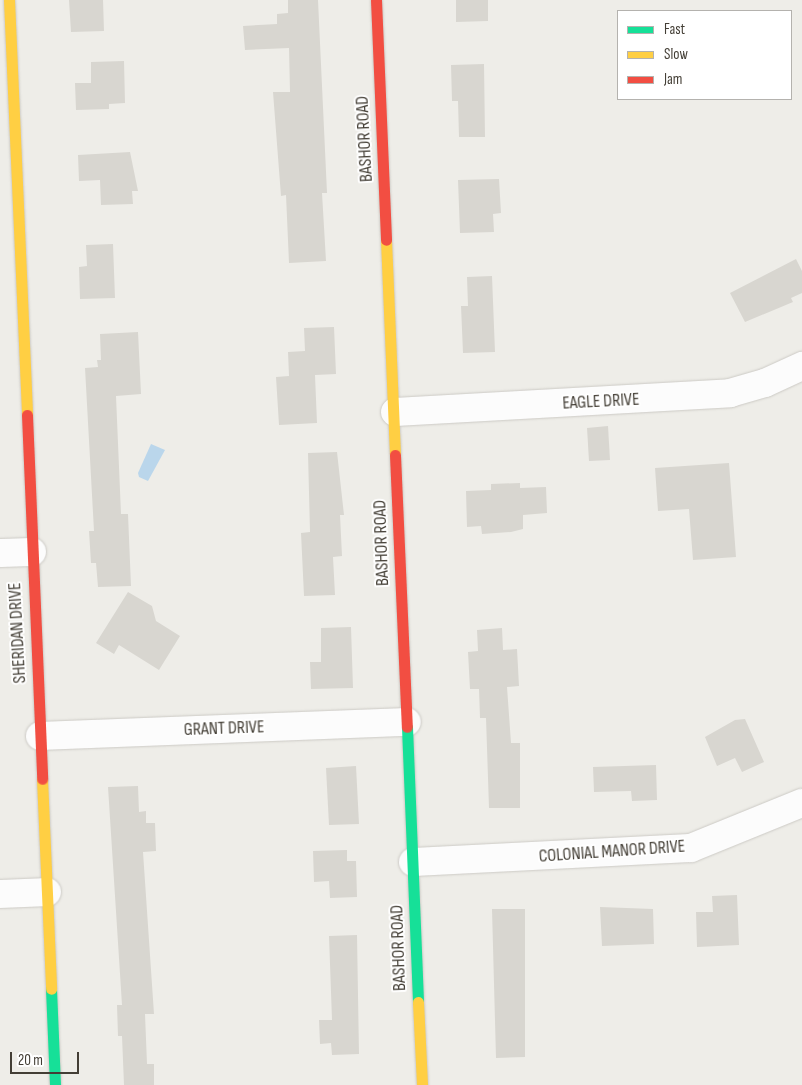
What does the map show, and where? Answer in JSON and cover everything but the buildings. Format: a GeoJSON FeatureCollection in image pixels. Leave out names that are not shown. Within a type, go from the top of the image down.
{"type":"FeatureCollection","features":[{"type":"Feature","properties":{"kind":"street","name":"SHERIDAN DRIVE"},"geometry":{"type":"LineString","coordinates":[[8,0],[8,212],[32,552],[55,1085]]}},
{"type":"Feature","properties":{"kind":"street","name":"BASHOR ROAD"},"geometry":{"type":"LineString","coordinates":[[376,0],[395,412],[422,1085]]}},
{"type":"Feature","properties":{"kind":"street","name":"EAGLE DRIVE"},"geometry":{"type":"LineString","coordinates":[[395,412],[730,393],[765,383],[802,366]]}},
{"type":"Feature","properties":{"kind":"street"},"geometry":{"type":"LineString","coordinates":[[0,553],[32,552]]}},
{"type":"Feature","properties":{"kind":"street","name":"GRANT DRIVE"},"geometry":{"type":"LineString","coordinates":[[40,736],[407,722]]}},
{"type":"Feature","properties":{"kind":"street","name":"COLONIAL MANOR DRIVE"},"geometry":{"type":"LineString","coordinates":[[413,862],[691,848],[802,803]]}},
{"type":"Feature","properties":{"kind":"street"},"geometry":{"type":"LineString","coordinates":[[0,894],[47,892]]}},
{"type":"Feature","properties":{"kind":"water"},"geometry":{"type":"Polygon","coordinates":[[[151,444],[165,450],[148,481],[139,477],[138,473],[151,444]]]}},
{"type":"Feature","properties":{"kind":"traffic: fast"},"geometry":{"type":"LineString","coordinates":[[407,727],[418,1002]]}},
{"type":"Feature","properties":{"kind":"traffic: fast"},"geometry":{"type":"LineString","coordinates":[[51,989],[55,1085]]}},
{"type":"Feature","properties":{"kind":"traffic: slow"},"geometry":{"type":"LineString","coordinates":[[9,0],[27,415]]}},
{"type":"Feature","properties":{"kind":"traffic: slow"},"geometry":{"type":"LineString","coordinates":[[386,240],[395,455]]}},
{"type":"Feature","properties":{"kind":"traffic: slow"},"geometry":{"type":"LineString","coordinates":[[42,779],[51,989]]}},
{"type":"Feature","properties":{"kind":"traffic: slow"},"geometry":{"type":"LineString","coordinates":[[418,1002],[422,1085]]}},
{"type":"Feature","properties":{"kind":"traffic: jam"},"geometry":{"type":"LineString","coordinates":[[376,0],[386,240]]}},
{"type":"Feature","properties":{"kind":"traffic: jam"},"geometry":{"type":"LineString","coordinates":[[27,415],[42,779]]}},
{"type":"Feature","properties":{"kind":"traffic: jam"},"geometry":{"type":"LineString","coordinates":[[395,455],[407,727]]}}]}
